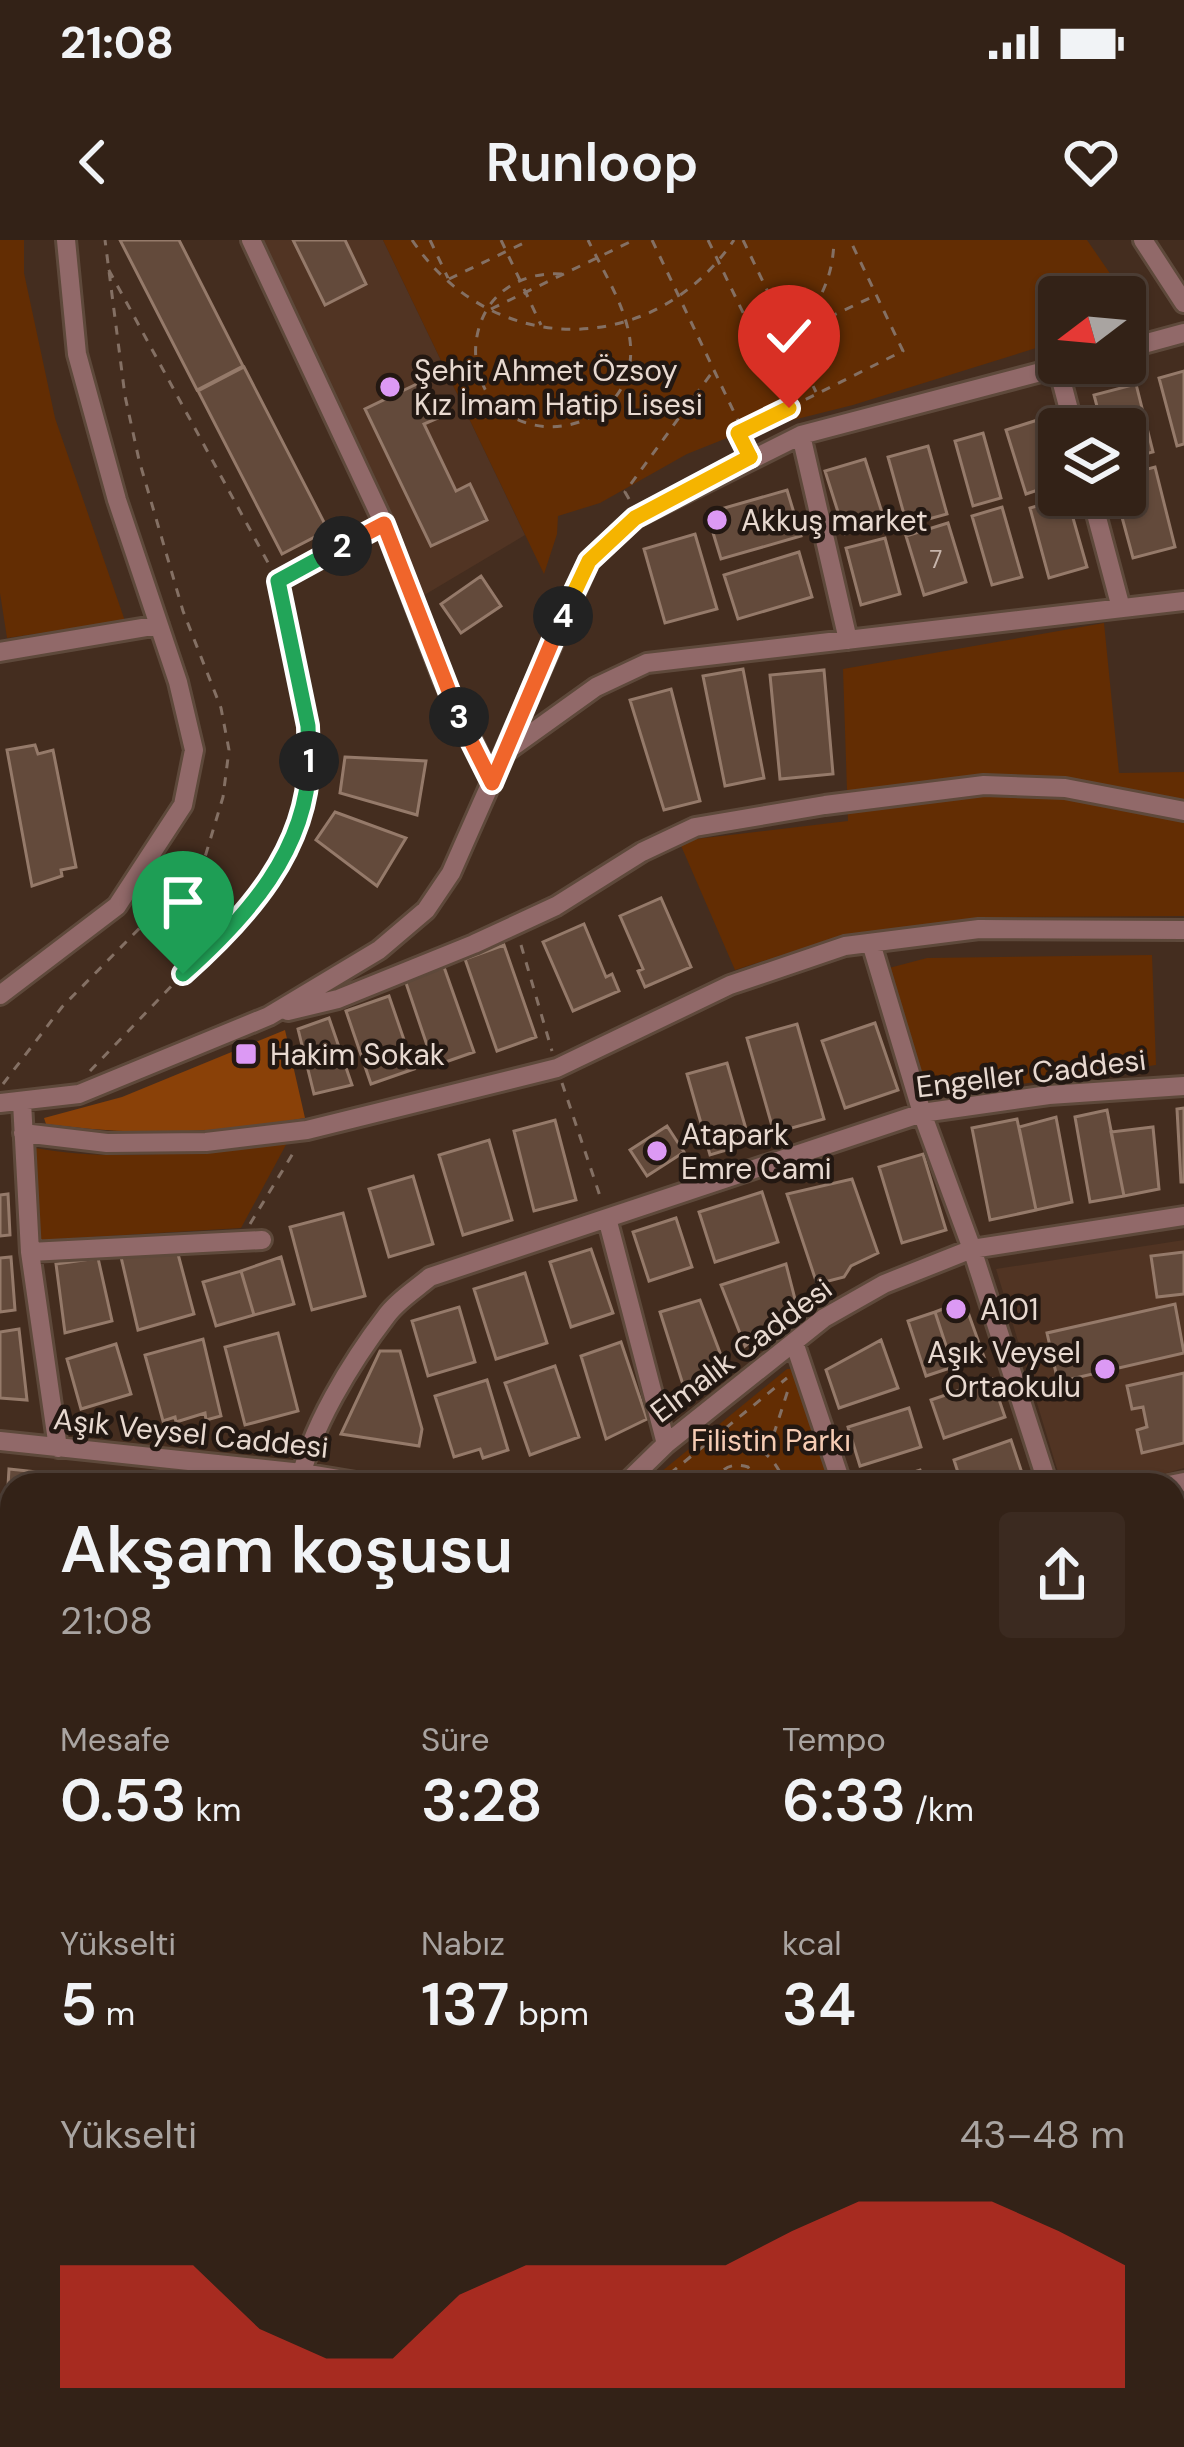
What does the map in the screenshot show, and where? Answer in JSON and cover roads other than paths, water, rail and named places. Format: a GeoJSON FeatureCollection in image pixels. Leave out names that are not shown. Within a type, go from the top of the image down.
{"type":"FeatureCollection","features":[{"type":"Feature","properties":{"kind":"street"},"geometry":{"type":"LineString","coordinates":[[0,995],[117,906],[183,805],[194,750],[76,354],[65,240]]}},
{"type":"Feature","properties":{"kind":"street"},"geometry":{"type":"LineString","coordinates":[[251,240],[384,524],[457,713],[492,783]]}},
{"type":"Feature","properties":{"kind":"street"},"geometry":{"type":"LineString","coordinates":[[1143,240],[1184,303]]}},
{"type":"Feature","properties":{"kind":"street"},"geometry":{"type":"LineString","coordinates":[[1146,343],[1184,333]]}},
{"type":"Feature","properties":{"kind":"street"},"geometry":{"type":"LineString","coordinates":[[0,1103],[80,1094],[269,1016],[379,950],[426,910],[451,873],[589,561],[640,515],[801,435],[1038,372]]}},
{"type":"Feature","properties":{"kind":"street"},"geometry":{"type":"LineString","coordinates":[[801,435],[848,640]]}},
{"type":"Feature","properties":{"kind":"street"},"geometry":{"type":"LineString","coordinates":[[1097,516],[1121,608]]}},
{"type":"Feature","properties":{"kind":"street"},"geometry":{"type":"LineString","coordinates":[[504,753],[596,687],[647,663],[1184,601]]}},
{"type":"Feature","properties":{"kind":"street"},"geometry":{"type":"LineString","coordinates":[[0,652],[159,625]]}},
{"type":"Feature","properties":{"kind":"street"},"geometry":{"type":"LineString","coordinates":[[269,1016],[338,999],[474,944],[556,906],[643,852],[695,827],[983,784],[1065,788],[1184,811]]}},
{"type":"Feature","properties":{"kind":"street"},"geometry":{"type":"LineString","coordinates":[[23,1133],[107,1143],[206,1142],[308,1130],[557,1068],[730,985],[845,946],[979,929],[1184,930]]}},
{"type":"Feature","properties":{"kind":"street"},"geometry":{"type":"LineString","coordinates":[[871,943],[922,1113],[972,1249],[1044,1473]]}},
{"type":"Feature","properties":{"kind":"street","name":"Engeller Caddesi"},"geometry":{"type":"LineString","coordinates":[[302,1473],[311,1438],[389,1312],[430,1277],[922,1113],[1049,1095],[1184,1086]]}},
{"type":"Feature","properties":{"kind":"street"},"geometry":{"type":"LineString","coordinates":[[22,1102],[30,1252],[58,1448]]}},
{"type":"Feature","properties":{"kind":"street","name":"Elmalık Caddesi"},"geometry":{"type":"LineString","coordinates":[[636,1473],[824,1318],[884,1284],[972,1249],[1184,1216]]}},
{"type":"Feature","properties":{"kind":"street"},"geometry":{"type":"LineString","coordinates":[[607,1218],[666,1444]]}},
{"type":"Feature","properties":{"kind":"street"},"geometry":{"type":"LineString","coordinates":[[30,1252],[262,1240]]}},
{"type":"Feature","properties":{"kind":"street"},"geometry":{"type":"LineString","coordinates":[[794,1342],[838,1473]]}},
{"type":"Feature","properties":{"kind":"street","name":"Aşık Veysel Caddesi"},"geometry":{"type":"LineString","coordinates":[[0,1441],[254,1473]]}},
{"type":"Feature","properties":{"kind":"place","name":"Şehit Ahmet Özsoy Kız İmam Hatip Lisesi"},"geometry":{"type":"Point","coordinates":[390,387]}},
{"type":"Feature","properties":{"kind":"place","name":"Akkuş market"},"geometry":{"type":"Point","coordinates":[717,520]}},
{"type":"Feature","properties":{"kind":"place","name":"Hakim Sokak"},"geometry":{"type":"Point","coordinates":[246,1054]}},
{"type":"Feature","properties":{"kind":"place","name":"Atapark Emre Cami"},"geometry":{"type":"Point","coordinates":[657,1151]}},
{"type":"Feature","properties":{"kind":"place","name":"A101"},"geometry":{"type":"Point","coordinates":[956,1309]}},
{"type":"Feature","properties":{"kind":"place","name":"Aşık Veysel Ortaokulu"},"geometry":{"type":"Point","coordinates":[1105,1369]}},
{"type":"Feature","properties":{"kind":"park label","name":"Filistin Parkı"},"geometry":{"type":"Point","coordinates":[771,1440]}}]}
